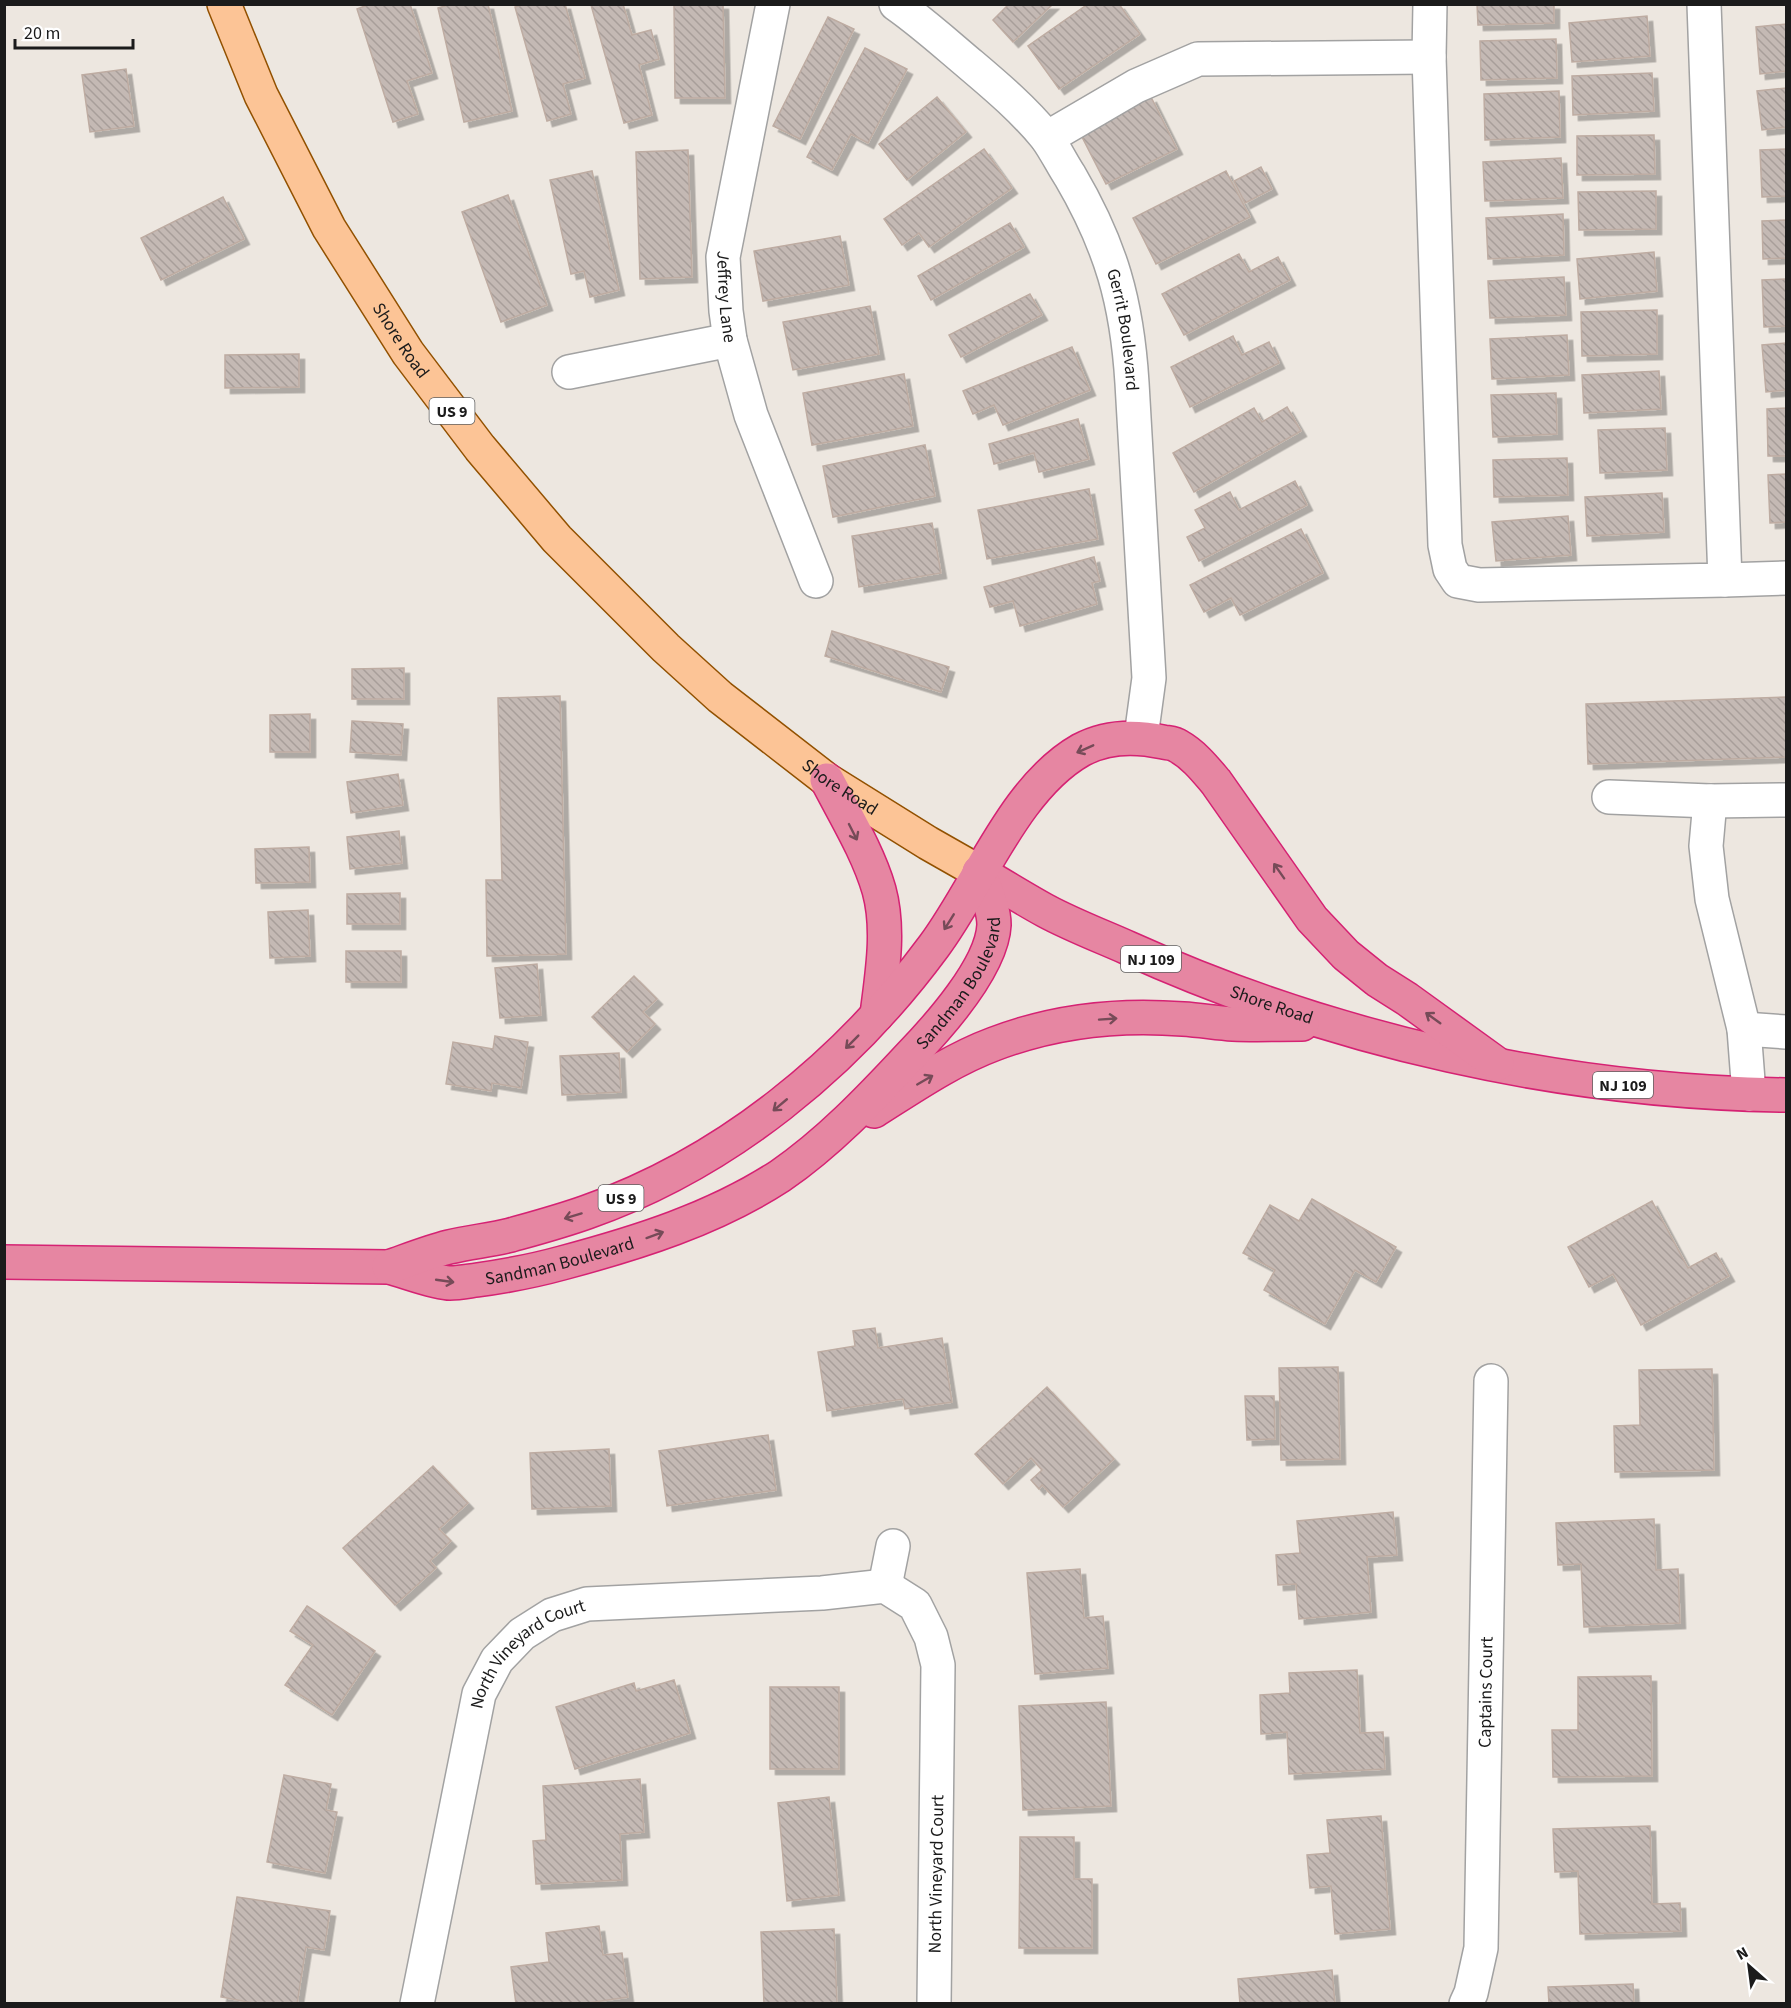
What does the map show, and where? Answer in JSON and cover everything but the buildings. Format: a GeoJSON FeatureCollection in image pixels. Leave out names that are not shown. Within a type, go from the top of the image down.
{"type":"FeatureCollection","features":[{"type":"Feature","properties":{"kind":"highway"},"geometry":{"type":"LineString","coordinates":[[979,872],[1011,821],[1061,762],[1085,748],[1117,738],[1141,737],[1177,744],[1199,762],[1216,782],[1312,919],[1346,955],[1377,981],[1407,999],[1497,1064]]}},
{"type":"Feature","properties":{"kind":"highway","name":"US 9"},"geometry":{"type":"LineString","coordinates":[[827,780],[869,864],[879,891],[885,931],[877,1015]]}},
{"type":"Feature","properties":{"kind":"highway","name":"Sandman Boulevard"},"geometry":{"type":"LineString","coordinates":[[389,1267],[447,1247],[511,1235],[588,1212],[640,1190],[735,1138],[777,1108],[851,1042],[877,1015],[934,945],[979,872]]}},
{"type":"Feature","properties":{"kind":"highway","name":"Sandman Boulevard"},"geometry":{"type":"LineString","coordinates":[[4,1262],[389,1267],[449,1283],[522,1274],[632,1244],[679,1226],[736,1201],[779,1176],[822,1144],[916,1050],[972,980],[992,939],[994,924],[992,911],[979,872]]}},
{"type":"Feature","properties":{"kind":"highway","name":"Shore Road"},"geometry":{"type":"LineString","coordinates":[[979,872],[1048,912],[1165,965],[1331,1025],[1426,1050],[1622,1085],[1786,1095]]}},
{"type":"Feature","properties":{"kind":"highway"},"geometry":{"type":"LineString","coordinates":[[822,1144],[950,1065],[993,1044],[1039,1030],[1085,1021],[1132,1017],[1182,1018],[1234,1024],[1331,1025]]}},
{"type":"Feature","properties":{"kind":"main road","name":"Shore Road"},"geometry":{"type":"LineString","coordinates":[[224,4],[261,95],[329,228],[408,353],[480,448],[557,539],[666,648],[720,697],[827,780],[979,872]]}},
{"type":"Feature","properties":{"kind":"street","name":"Jeffrey Lane"},"geometry":{"type":"LineString","coordinates":[[773,4],[723,257],[730,339],[752,415],[816,581]]}},
{"type":"Feature","properties":{"kind":"street","name":"Gerrit Boulevard"},"geometry":{"type":"LineString","coordinates":[[896,4],[919,20],[981,74],[1020,109],[1047,138],[1090,210],[1107,252],[1121,296],[1129,340],[1149,678],[1141,737]]}},
{"type":"Feature","properties":{"kind":"street"},"geometry":{"type":"LineString","coordinates":[[1430,4],[1429,57],[1445,545],[1450,569],[1458,581],[1479,585],[1786,579]]}},
{"type":"Feature","properties":{"kind":"street"},"geometry":{"type":"LineString","coordinates":[[1704,4],[1725,580]]}},
{"type":"Feature","properties":{"kind":"street"},"geometry":{"type":"LineString","coordinates":[[1047,138],[1136,86],[1198,59],[1429,57]]}},
{"type":"Feature","properties":{"kind":"street"},"geometry":{"type":"LineString","coordinates":[[569,372],[730,339]]}},
{"type":"Feature","properties":{"kind":"street"},"geometry":{"type":"LineString","coordinates":[[1609,797],[1710,801],[1786,800]]}},
{"type":"Feature","properties":{"kind":"street"},"geometry":{"type":"LineString","coordinates":[[1710,801],[1706,846],[1712,899],[1744,1029],[1749,1094]]}},
{"type":"Feature","properties":{"kind":"street"},"geometry":{"type":"LineString","coordinates":[[1744,1029],[1786,1032]]}},
{"type":"Feature","properties":{"kind":"street","name":"Captains Court"},"geometry":{"type":"LineString","coordinates":[[1466,2004],[1471,1993],[1481,1948],[1491,1381]]}},
{"type":"Feature","properties":{"kind":"street"},"geometry":{"type":"LineString","coordinates":[[885,1586],[892,1546]]}},
{"type":"Feature","properties":{"kind":"street","name":"North Vineyard Court"},"geometry":{"type":"LineString","coordinates":[[417,2004],[479,1694],[497,1660],[522,1634],[552,1615],[587,1604],[822,1593],[885,1586],[915,1605],[931,1637],[938,1665],[934,2004]]}}]}
